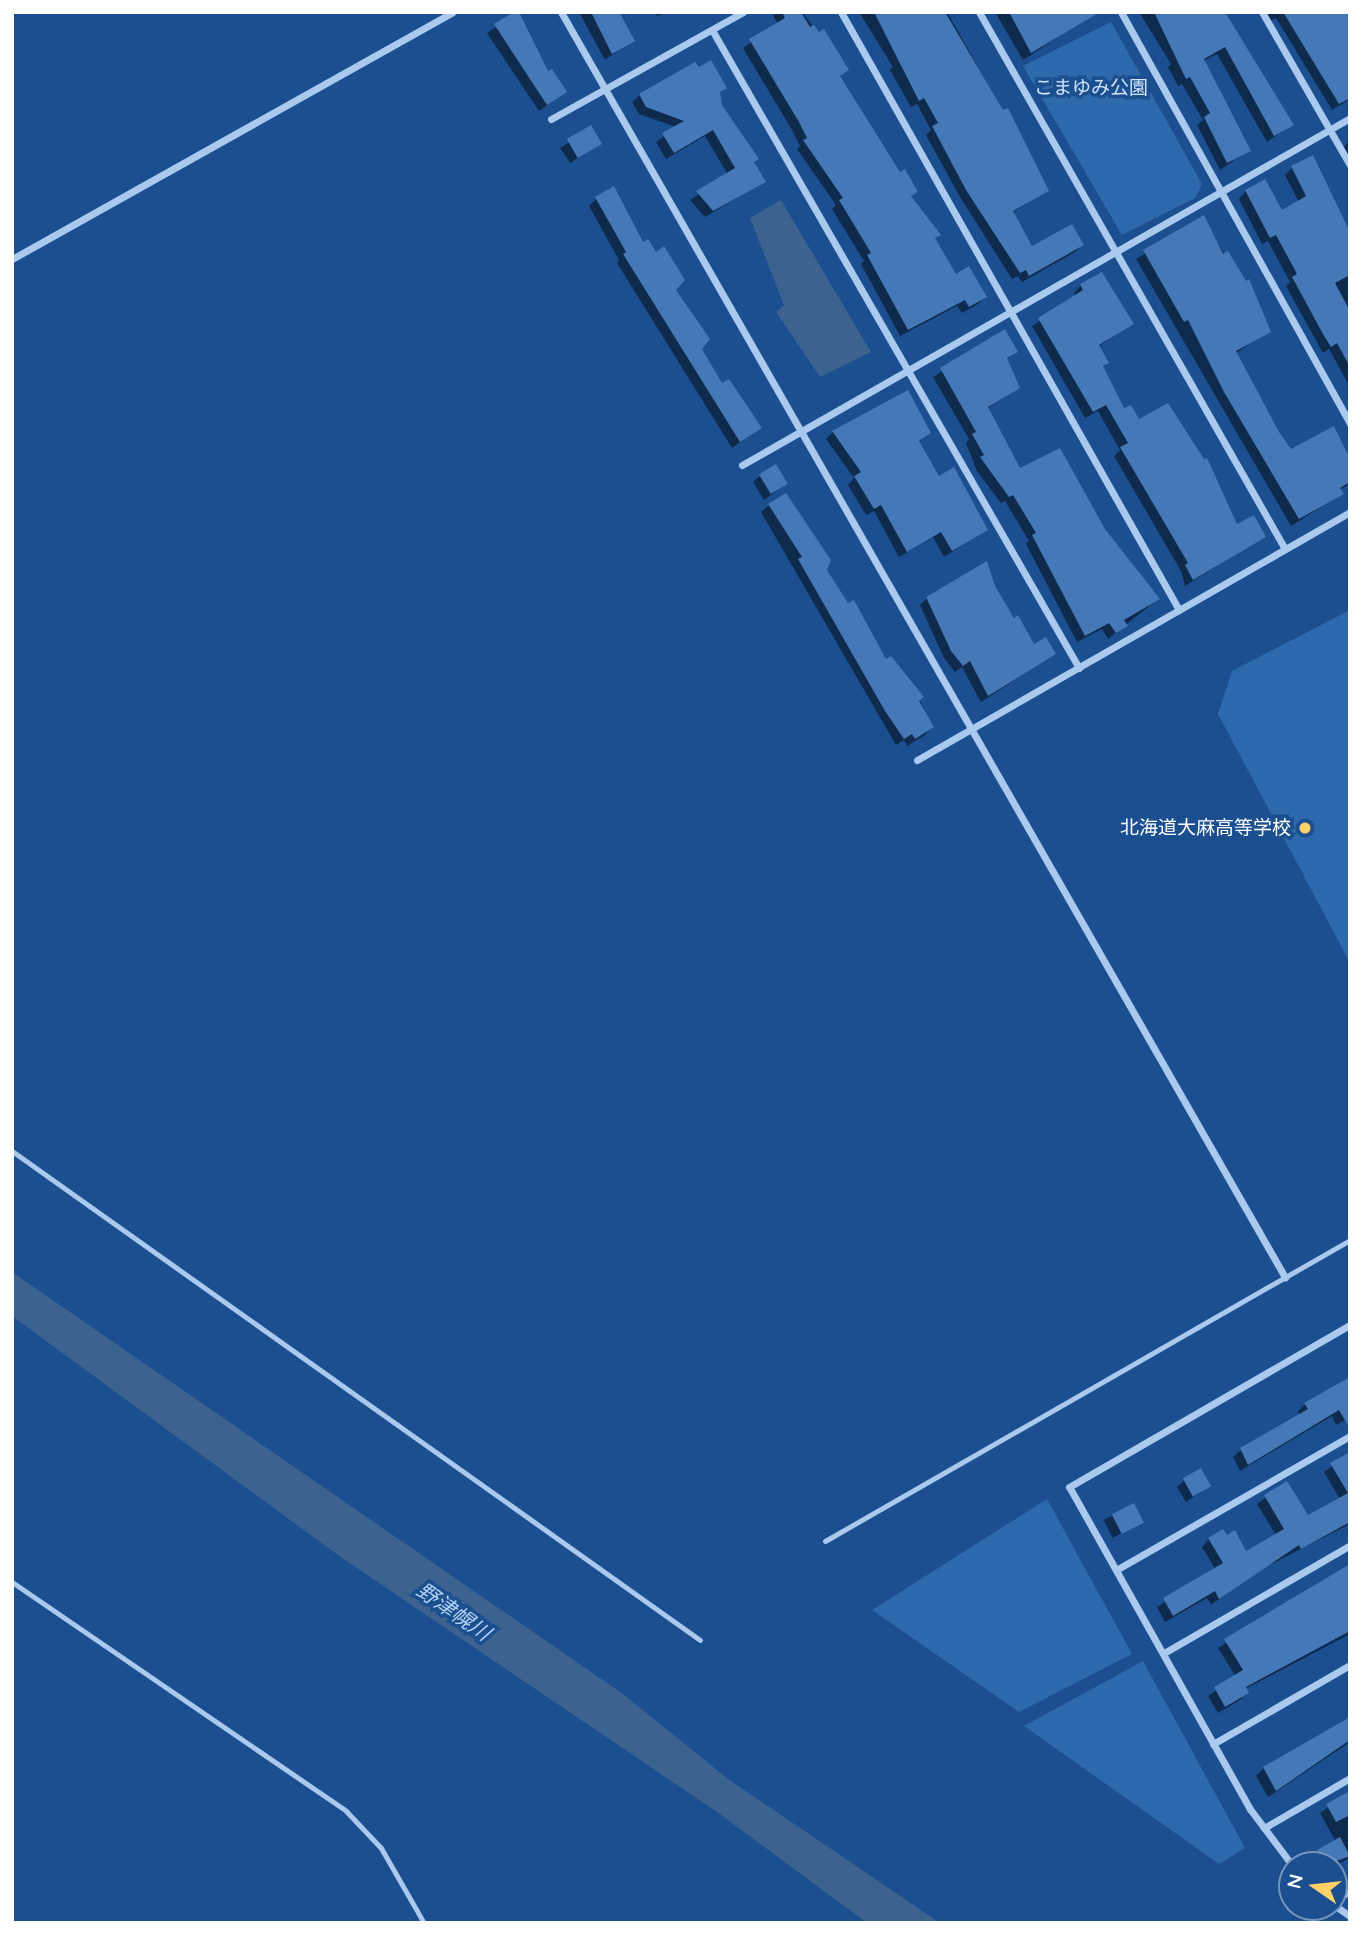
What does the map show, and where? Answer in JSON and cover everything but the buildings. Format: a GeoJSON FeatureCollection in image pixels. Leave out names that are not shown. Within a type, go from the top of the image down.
{"type":"FeatureCollection","features":[{"type":"Feature","properties":{"kind":"street"},"geometry":{"type":"LineString","coordinates":[[12,259],[453,12]]}},
{"type":"Feature","properties":{"kind":"street"},"geometry":{"type":"LineString","coordinates":[[561,12],[1285,1277]]}},
{"type":"Feature","properties":{"kind":"street"},"geometry":{"type":"LineString","coordinates":[[551,119],[743,12]]}},
{"type":"Feature","properties":{"kind":"street"},"geometry":{"type":"LineString","coordinates":[[841,12],[1179,610]]}},
{"type":"Feature","properties":{"kind":"street"},"geometry":{"type":"LineString","coordinates":[[979,12],[1284,549]]}},
{"type":"Feature","properties":{"kind":"street"},"geometry":{"type":"LineString","coordinates":[[1121,12],[1350,424]]}},
{"type":"Feature","properties":{"kind":"street"},"geometry":{"type":"LineString","coordinates":[[1262,12],[1350,165]]}},
{"type":"Feature","properties":{"kind":"street"},"geometry":{"type":"LineString","coordinates":[[712,30],[1079,667]]}},
{"type":"Feature","properties":{"kind":"street"},"geometry":{"type":"LineString","coordinates":[[742,465],[1350,118]]}},
{"type":"Feature","properties":{"kind":"street"},"geometry":{"type":"LineString","coordinates":[[917,760],[969,727],[1350,512]]}},
{"type":"Feature","properties":{"kind":"street"},"geometry":{"type":"LineString","coordinates":[[1281,1851],[1264,1828],[1213,1744],[1069,1487],[1350,1325]]}},
{"type":"Feature","properties":{"kind":"street"},"geometry":{"type":"LineString","coordinates":[[1116,1570],[1350,1436]]}},
{"type":"Feature","properties":{"kind":"street"},"geometry":{"type":"LineString","coordinates":[[1164,1653],[1350,1545]]}},
{"type":"Feature","properties":{"kind":"street"},"geometry":{"type":"LineString","coordinates":[[1213,1744],[1350,1665]]}},
{"type":"Feature","properties":{"kind":"street"},"geometry":{"type":"LineString","coordinates":[[1264,1828],[1350,1778]]}},
{"type":"Feature","properties":{"kind":"lane"},"geometry":{"type":"LineString","coordinates":[[12,1151],[700,1640]]}},
{"type":"Feature","properties":{"kind":"lane"},"geometry":{"type":"LineString","coordinates":[[825,1541],[1350,1240]]}},
{"type":"Feature","properties":{"kind":"lane"},"geometry":{"type":"LineString","coordinates":[[12,1582],[346,1811],[381,1847],[424,1923]]}},
{"type":"Feature","properties":{"kind":"green space","name":"こまゆみ公園"},"geometry":{"type":"Polygon","coordinates":[[[1111,22],[1202,184],[1195,198],[1122,235],[1023,66],[1111,22]]]}},
{"type":"Feature","properties":{"kind":"green space","name":"北海道大麻高等学校"},"geometry":{"type":"Polygon","coordinates":[[[1350,610],[1350,963],[1218,714],[1232,671],[1350,610]]]}},
{"type":"Feature","properties":{"kind":"green space"},"geometry":{"type":"Polygon","coordinates":[[[1047,1499],[1132,1654],[1019,1712],[872,1610],[1047,1499]]]}},
{"type":"Feature","properties":{"kind":"green space"},"geometry":{"type":"Polygon","coordinates":[[[1143,1661],[1245,1848],[1219,1864],[1024,1726],[1143,1661]]]}},
{"type":"Feature","properties":{"kind":"water"},"geometry":{"type":"Polygon","coordinates":[[[781,200],[871,352],[820,377],[776,312],[784,305],[750,218],[781,200]]]}},
{"type":"Feature","properties":{"kind":"water","name":"野津幌川"},"geometry":{"type":"Polygon","coordinates":[[[12,1272],[623,1694],[728,1779],[940,1923],[867,1923],[717,1812],[342,1558],[12,1316],[12,1272]]]}},
{"type":"Feature","properties":{"kind":"place","name":"北海道大麻高等学校"},"geometry":{"type":"Point","coordinates":[1305,828]}}]}
